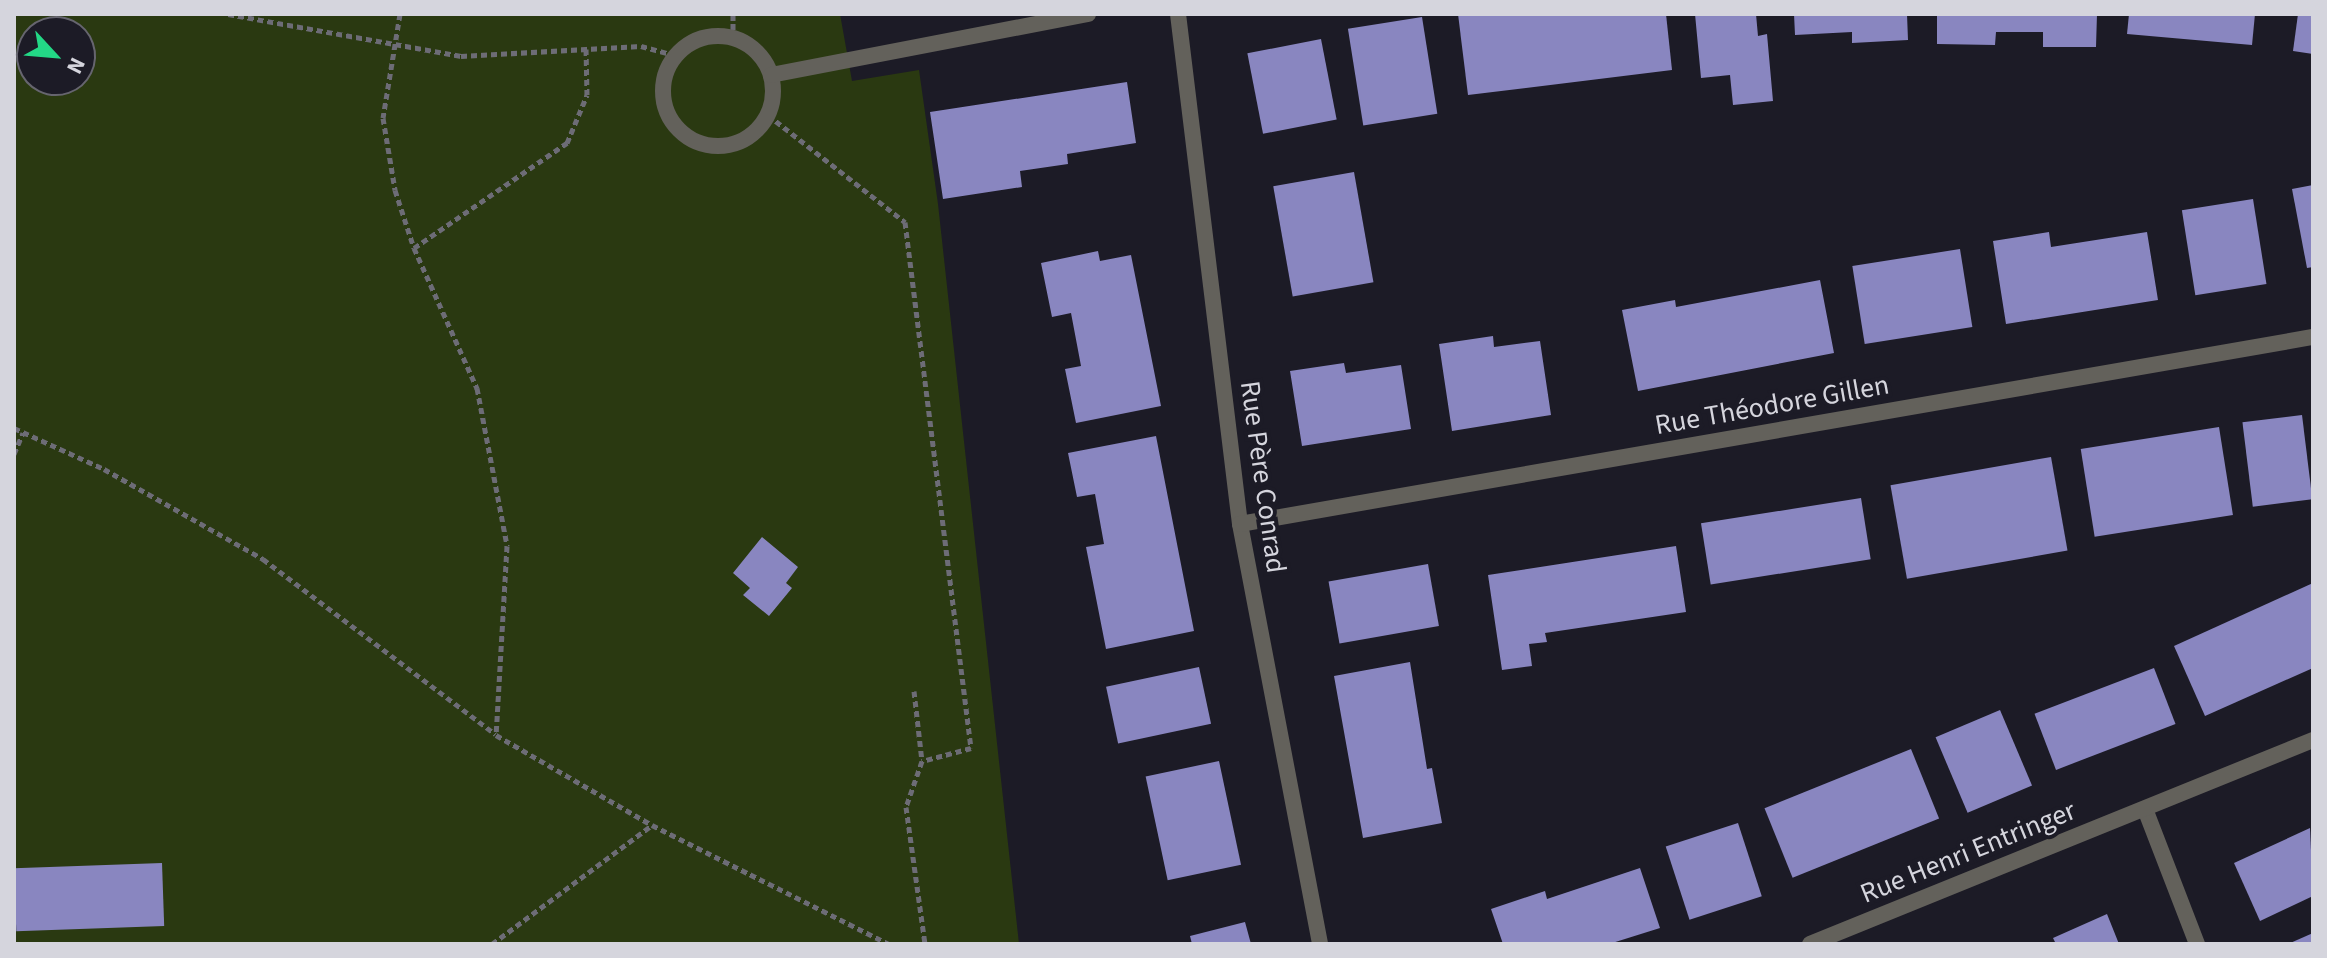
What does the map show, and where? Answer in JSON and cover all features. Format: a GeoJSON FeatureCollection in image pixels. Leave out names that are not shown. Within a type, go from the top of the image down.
{"type":"FeatureCollection","features":[{"type":"Feature","properties":{"kind":"street"},"geometry":{"type":"LineString","coordinates":[[771,75],[1088,14]]}},
{"type":"Feature","properties":{"kind":"street","name":"Rue Père Conrad"},"geometry":{"type":"LineString","coordinates":[[1178,14],[1240,524],[1320,944]]}},
{"type":"Feature","properties":{"kind":"street"},"geometry":{"type":"LineString","coordinates":[[733,37],[750,45],[771,75],[768,115],[760,128],[735,144],[702,145],[686,137],[673,124],[662,90],[675,55],[702,38],[733,37]]}},
{"type":"Feature","properties":{"kind":"street","name":"Rue Théodore Gillen"},"geometry":{"type":"LineString","coordinates":[[1240,524],[2313,337]]}},
{"type":"Feature","properties":{"kind":"street","name":"Rue Henri Entringer"},"geometry":{"type":"LineString","coordinates":[[1810,944],[2313,740]]}},
{"type":"Feature","properties":{"kind":"street"},"geometry":{"type":"LineString","coordinates":[[2145,809],[2197,944]]}},
{"type":"Feature","properties":{"kind":"path"},"geometry":{"type":"LineString","coordinates":[[228,14],[461,56],[641,46],[675,55]]}},
{"type":"Feature","properties":{"kind":"path"},"geometry":{"type":"LineString","coordinates":[[400,14],[383,118],[395,190],[414,248],[477,388],[507,546],[496,735]]}},
{"type":"Feature","properties":{"kind":"path"},"geometry":{"type":"LineString","coordinates":[[733,14],[733,37]]}},
{"type":"Feature","properties":{"kind":"path"},"geometry":{"type":"LineString","coordinates":[[414,248],[567,143],[587,95],[586,49]]}},
{"type":"Feature","properties":{"kind":"path"},"geometry":{"type":"LineString","coordinates":[[768,115],[905,222],[971,748],[922,761]]}},
{"type":"Feature","properties":{"kind":"path"},"geometry":{"type":"LineString","coordinates":[[14,428],[104,469],[263,559],[496,735],[652,825],[889,944]]}},
{"type":"Feature","properties":{"kind":"path"},"geometry":{"type":"LineString","coordinates":[[14,454],[23,433]]}},
{"type":"Feature","properties":{"kind":"path"},"geometry":{"type":"LineString","coordinates":[[914,691],[922,761],[906,807],[925,944]]}},
{"type":"Feature","properties":{"kind":"path"},"geometry":{"type":"LineString","coordinates":[[492,944],[652,825]]}},
{"type":"Feature","properties":{"kind":"green space"},"geometry":{"type":"Polygon","coordinates":[[[14,14],[840,14],[852,81],[919,70],[938,204],[1019,944],[14,944],[14,14]]]}},
{"type":"Feature","properties":{"kind":"building"},"geometry":{"type":"Polygon","coordinates":[[[1458,14],[1666,14],[1672,70],[1468,95],[1458,14]]]}},
{"type":"Feature","properties":{"kind":"building"},"geometry":{"type":"Polygon","coordinates":[[[1695,14],[1756,14],[1758,36],[1767,34],[1773,101],[1733,105],[1730,75],[1701,78],[1695,14]]]}},
{"type":"Feature","properties":{"kind":"building"},"geometry":{"type":"Polygon","coordinates":[[[1794,14],[1907,14],[1908,40],[1852,43],[1852,32],[1795,35],[1794,14]]]}},
{"type":"Feature","properties":{"kind":"building"},"geometry":{"type":"Polygon","coordinates":[[[1937,14],[2097,14],[2096,47],[2043,47],[2043,32],[1996,32],[1995,45],[1937,44],[1937,14]]]}},
{"type":"Feature","properties":{"kind":"building"},"geometry":{"type":"Polygon","coordinates":[[[2129,14],[2255,14],[2252,45],[2127,34],[2129,14]]]}},
{"type":"Feature","properties":{"kind":"building"},"geometry":{"type":"Polygon","coordinates":[[[2298,14],[2313,14],[2313,54],[2293,51],[2298,14]]]}},
{"type":"Feature","properties":{"kind":"building"},"geometry":{"type":"Polygon","coordinates":[[[1422,17],[1437,114],[1363,126],[1348,29],[1422,17]]]}},
{"type":"Feature","properties":{"kind":"building"},"geometry":{"type":"Polygon","coordinates":[[[1321,39],[1337,119],[1263,134],[1247,53],[1321,39]]]}},
{"type":"Feature","properties":{"kind":"building"},"geometry":{"type":"Polygon","coordinates":[[[1127,82],[1136,143],[1067,154],[1068,164],[1020,171],[1022,187],[943,199],[930,112],[1127,82]]]}},
{"type":"Feature","properties":{"kind":"building"},"geometry":{"type":"Polygon","coordinates":[[[1354,172],[1373,282],[1293,297],[1273,186],[1354,172]]]}},
{"type":"Feature","properties":{"kind":"building"},"geometry":{"type":"Polygon","coordinates":[[[2313,185],[2313,267],[2307,268],[2292,189],[2313,185]]]}},
{"type":"Feature","properties":{"kind":"building"},"geometry":{"type":"Polygon","coordinates":[[[2253,199],[2266,284],[2195,295],[2182,210],[2253,199]]]}},
{"type":"Feature","properties":{"kind":"building"},"geometry":{"type":"Polygon","coordinates":[[[2049,232],[2051,247],[2147,232],[2158,300],[2006,324],[1993,241],[2049,232]]]}},
{"type":"Feature","properties":{"kind":"building"},"geometry":{"type":"Polygon","coordinates":[[[1960,249],[1972,327],[1865,344],[1852,266],[1960,249]]]}},
{"type":"Feature","properties":{"kind":"building"},"geometry":{"type":"Polygon","coordinates":[[[1098,251],[1100,261],[1131,255],[1161,406],[1076,423],[1065,369],[1081,366],[1071,313],[1052,317],[1041,263],[1098,251]]]}},
{"type":"Feature","properties":{"kind":"building"},"geometry":{"type":"Polygon","coordinates":[[[1820,280],[1834,353],[1638,391],[1622,310],[1675,300],[1676,307],[1820,280]]]}},
{"type":"Feature","properties":{"kind":"building"},"geometry":{"type":"Polygon","coordinates":[[[1493,336],[1494,347],[1540,341],[1551,415],[1452,431],[1439,344],[1493,336]]]}},
{"type":"Feature","properties":{"kind":"building"},"geometry":{"type":"Polygon","coordinates":[[[1344,363],[1346,373],[1401,365],[1411,429],[1302,446],[1290,371],[1344,363]]]}},
{"type":"Feature","properties":{"kind":"building"},"geometry":{"type":"Polygon","coordinates":[[[2302,415],[2312,499],[2253,507],[2242,422],[2302,415]]]}},
{"type":"Feature","properties":{"kind":"building"},"geometry":{"type":"Polygon","coordinates":[[[2219,427],[2233,515],[2095,537],[2081,449],[2219,427]]]}},
{"type":"Feature","properties":{"kind":"building"},"geometry":{"type":"Polygon","coordinates":[[[1156,436],[1194,631],[1106,649],[1086,547],[1104,544],[1095,494],[1077,497],[1068,453],[1156,436]]]}},
{"type":"Feature","properties":{"kind":"building"},"geometry":{"type":"Polygon","coordinates":[[[2051,457],[2067,551],[1907,579],[1890,485],[2051,457]]]}},
{"type":"Feature","properties":{"kind":"building"},"geometry":{"type":"Polygon","coordinates":[[[1861,498],[1871,559],[1711,585],[1701,523],[1861,498]]]}},
{"type":"Feature","properties":{"kind":"building"},"geometry":{"type":"Polygon","coordinates":[[[762,537],[798,567],[786,583],[792,588],[769,616],[743,595],[750,588],[733,573],[762,537]]]}},
{"type":"Feature","properties":{"kind":"building"},"geometry":{"type":"Polygon","coordinates":[[[1676,546],[1686,612],[1545,633],[1547,642],[1529,644],[1532,666],[1502,670],[1488,575],[1676,546]]]}},
{"type":"Feature","properties":{"kind":"building"},"geometry":{"type":"Polygon","coordinates":[[[1428,564],[1439,626],[1339,644],[1329,582],[1428,564]]]}},
{"type":"Feature","properties":{"kind":"building"},"geometry":{"type":"Polygon","coordinates":[[[2313,583],[2313,668],[2205,716],[2174,646],[2313,583]]]}},
{"type":"Feature","properties":{"kind":"building"},"geometry":{"type":"Polygon","coordinates":[[[1410,662],[1427,769],[1432,768],[1442,823],[1363,838],[1334,676],[1410,662]]]}},
{"type":"Feature","properties":{"kind":"building"},"geometry":{"type":"Polygon","coordinates":[[[1199,667],[1211,724],[1118,743],[1106,687],[1199,667]]]}},
{"type":"Feature","properties":{"kind":"building"},"geometry":{"type":"Polygon","coordinates":[[[2154,668],[2176,724],[2056,770],[2035,714],[2154,668]]]}},
{"type":"Feature","properties":{"kind":"building"},"geometry":{"type":"Polygon","coordinates":[[[2000,710],[2032,785],[1968,813],[1936,737],[2000,710]]]}},
{"type":"Feature","properties":{"kind":"building"},"geometry":{"type":"Polygon","coordinates":[[[1911,749],[1939,819],[1793,878],[1765,808],[1911,749]]]}},
{"type":"Feature","properties":{"kind":"building"},"geometry":{"type":"Polygon","coordinates":[[[1219,761],[1241,865],[1168,880],[1146,777],[1219,761]]]}},
{"type":"Feature","properties":{"kind":"building"},"geometry":{"type":"Polygon","coordinates":[[[1738,823],[1762,896],[1690,920],[1666,846],[1738,823]]]}},
{"type":"Feature","properties":{"kind":"building"},"geometry":{"type":"Polygon","coordinates":[[[2310,828],[2313,896],[2260,921],[2234,863],[2310,828]]]}},
{"type":"Feature","properties":{"kind":"building"},"geometry":{"type":"Polygon","coordinates":[[[162,863],[164,926],[16,931],[14,868],[162,863]]]}},
{"type":"Feature","properties":{"kind":"building"},"geometry":{"type":"Polygon","coordinates":[[[1640,868],[1660,928],[1609,944],[1503,944],[1491,909],[1545,891],[1547,899],[1640,868]]]}},
{"type":"Feature","properties":{"kind":"building"},"geometry":{"type":"Polygon","coordinates":[[[2107,914],[2119,944],[2056,944],[2053,938],[2107,914]]]}},
{"type":"Feature","properties":{"kind":"building"},"geometry":{"type":"Polygon","coordinates":[[[1245,922],[1251,944],[1192,944],[1190,936],[1245,922]]]}},
{"type":"Feature","properties":{"kind":"building"},"geometry":{"type":"Polygon","coordinates":[[[2313,933],[2313,944],[2288,944],[2313,933]]]}}]}
